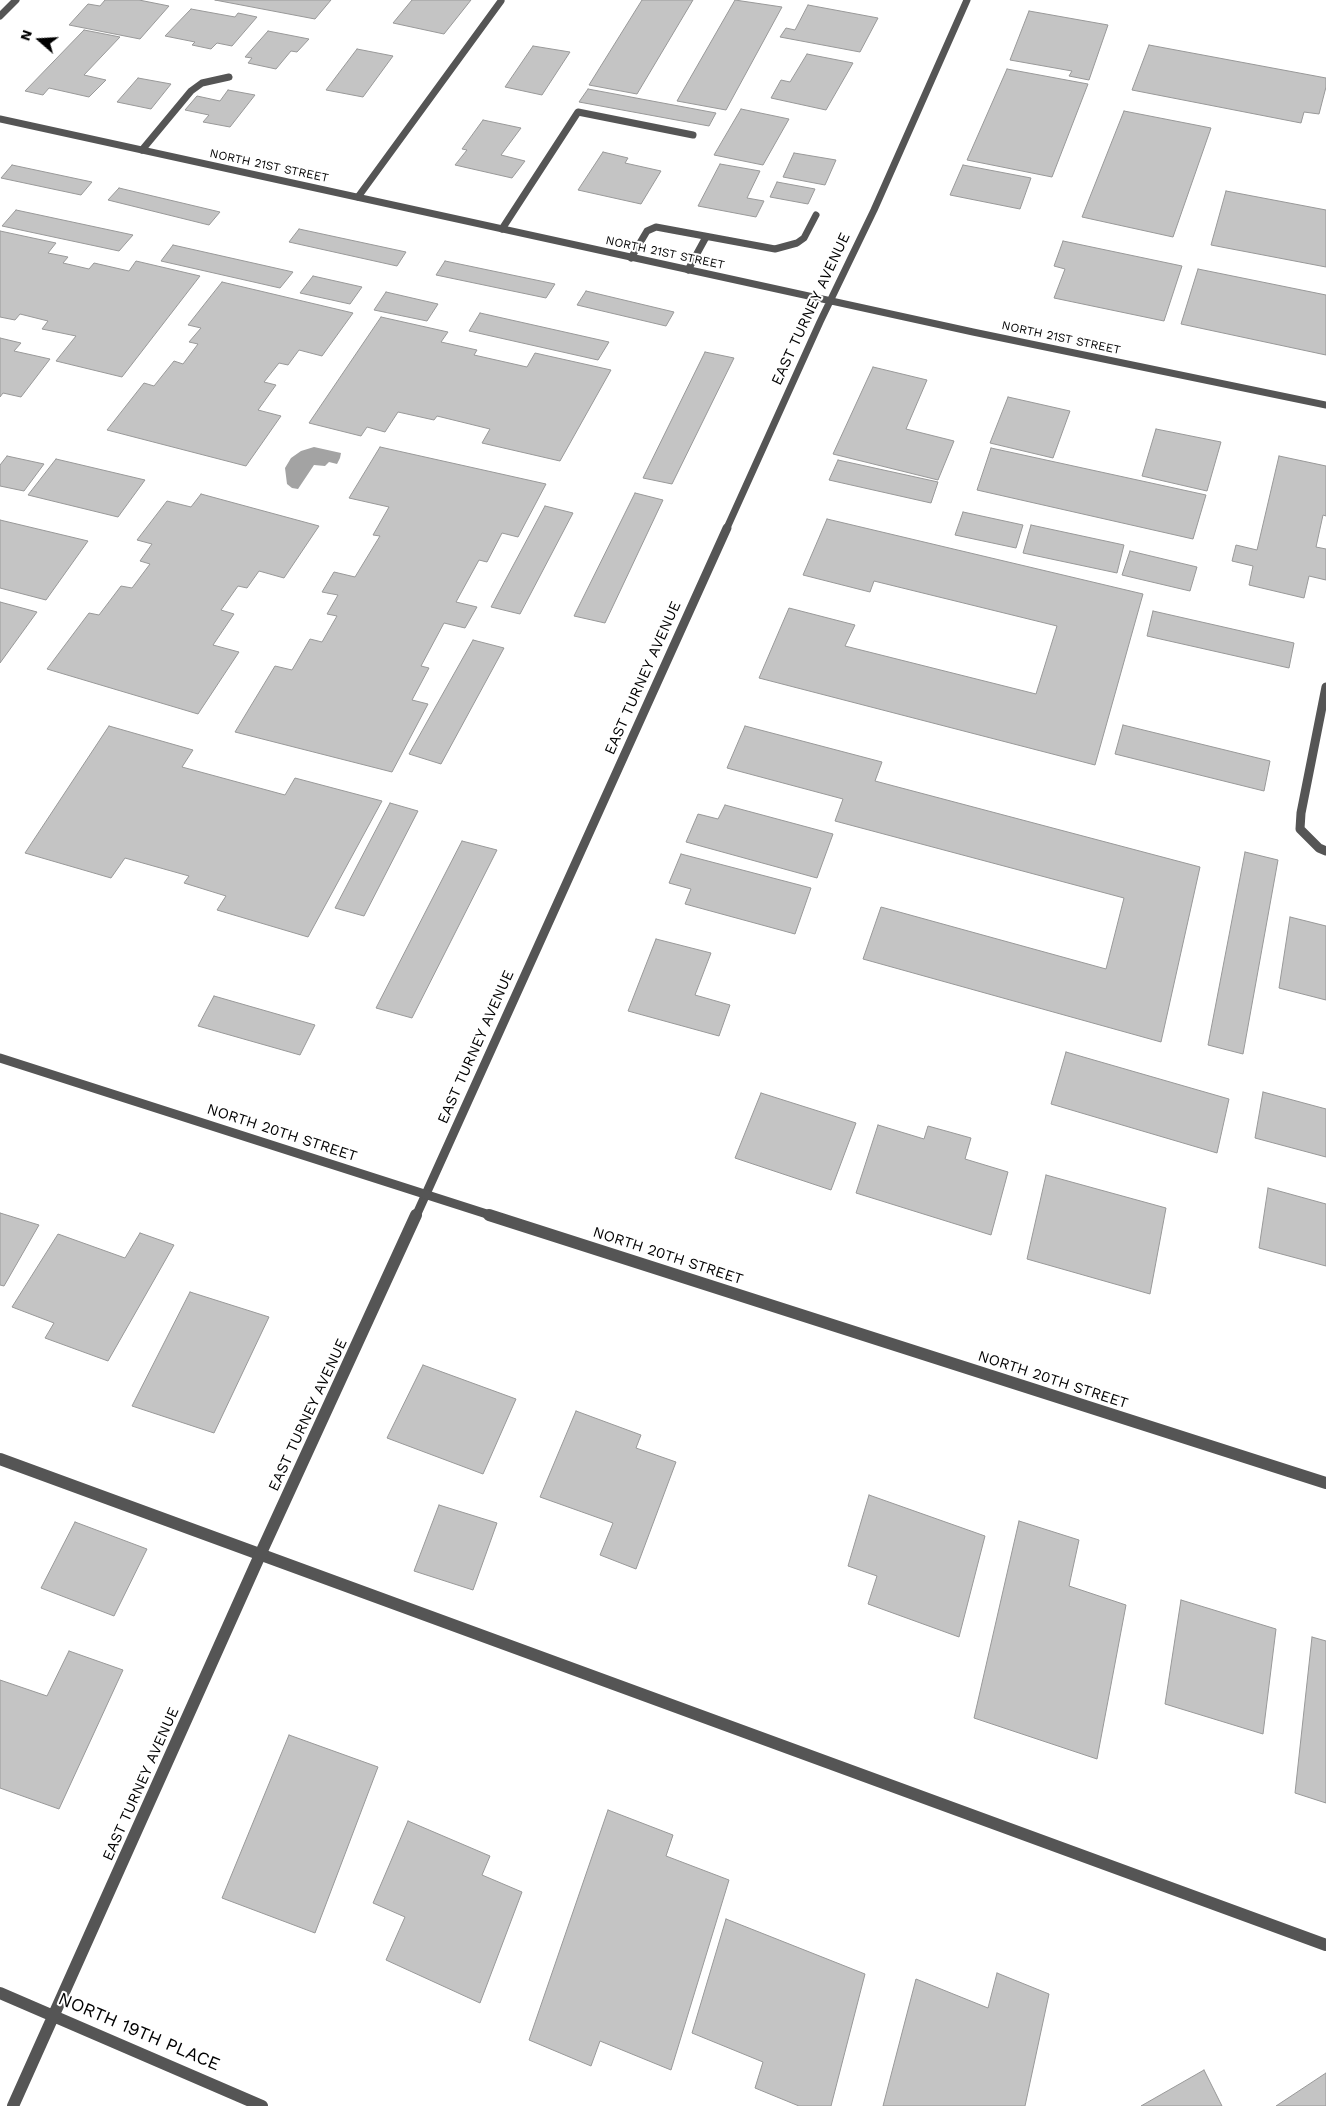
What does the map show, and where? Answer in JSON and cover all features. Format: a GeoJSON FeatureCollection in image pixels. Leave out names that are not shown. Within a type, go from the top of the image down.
{"type":"FeatureCollection","features":[{"type":"Feature","properties":{"kind":"street"},"geometry":{"type":"LineString","coordinates":[[0,16],[16,0]]}},
{"type":"Feature","properties":{"kind":"street","name":"EAST TURNEY AVENUE"},"geometry":{"type":"LineString","coordinates":[[13,2106],[260,1555],[426,1194],[830,300],[874,210],[967,0]]}},
{"type":"Feature","properties":{"kind":"street"},"geometry":{"type":"LineString","coordinates":[[358,197],[501,1]]}},
{"type":"Feature","properties":{"kind":"street"},"geometry":{"type":"LineString","coordinates":[[142,150],[191,92],[202,83],[228,77]]}},
{"type":"Feature","properties":{"kind":"street"},"geometry":{"type":"LineString","coordinates":[[502,229],[578,112],[693,135]]}},
{"type":"Feature","properties":{"kind":"street","name":"NORTH 21ST STREET"},"geometry":{"type":"LineString","coordinates":[[0,120],[631,258],[1326,405]]}},
{"type":"Feature","properties":{"kind":"street"},"geometry":{"type":"LineString","coordinates":[[631,258],[647,231],[656,227],[764,248],[775,248],[796,243],[804,238],[816,215]]}},
{"type":"Feature","properties":{"kind":"street"},"geometry":{"type":"LineString","coordinates":[[688,270],[706,237]]}},
{"type":"Feature","properties":{"kind":"street"},"geometry":{"type":"LineString","coordinates":[[1326,687],[1301,813],[1300,828],[1319,848],[1326,851]]}},
{"type":"Feature","properties":{"kind":"street","name":"NORTH 20TH STREET"},"geometry":{"type":"LineString","coordinates":[[0,1058],[1326,1483]]}},
{"type":"Feature","properties":{"kind":"street"},"geometry":{"type":"LineString","coordinates":[[0,1459],[1326,1945]]}},
{"type":"Feature","properties":{"kind":"street","name":"NORTH 19TH PLACE"},"geometry":{"type":"LineString","coordinates":[[0,1993],[262,2106]]}},
{"type":"Feature","properties":{"kind":"shaded area"},"geometry":{"type":"Polygon","coordinates":[[[314,447],[341,453],[337,464],[329,462],[325,466],[314,465],[298,489],[292,488],[287,484],[285,468],[291,458],[301,451],[314,447]]]}},
{"type":"Feature","properties":{"kind":"building"},"geometry":{"type":"Polygon","coordinates":[[[105,0],[139,0],[169,6],[140,39],[69,25],[88,4],[100,6],[105,0]]]}},
{"type":"Feature","properties":{"kind":"building"},"geometry":{"type":"Polygon","coordinates":[[[215,0],[331,0],[315,19],[215,0]]]}},
{"type":"Feature","properties":{"kind":"building"},"geometry":{"type":"Polygon","coordinates":[[[412,0],[471,0],[444,34],[393,23],[412,0]]]}},
{"type":"Feature","properties":{"kind":"building"},"geometry":{"type":"Polygon","coordinates":[[[642,0],[693,0],[637,94],[589,85],[642,0]]]}},
{"type":"Feature","properties":{"kind":"building"},"geometry":{"type":"Polygon","coordinates":[[[735,0],[782,7],[726,110],[677,101],[735,0]]]}},
{"type":"Feature","properties":{"kind":"building"},"geometry":{"type":"Polygon","coordinates":[[[808,5],[878,18],[860,52],[780,37],[786,28],[795,30],[808,5]]]}},
{"type":"Feature","properties":{"kind":"building"},"geometry":{"type":"Polygon","coordinates":[[[191,9],[235,17],[238,13],[257,17],[232,46],[217,43],[211,49],[192,45],[195,42],[165,36],[191,9]]]}},
{"type":"Feature","properties":{"kind":"building"},"geometry":{"type":"Polygon","coordinates":[[[1029,11],[1108,25],[1089,80],[1069,76],[1072,71],[1010,60],[1029,11]]]}},
{"type":"Feature","properties":{"kind":"building"},"geometry":{"type":"Polygon","coordinates":[[[84,30],[120,37],[84,75],[106,80],[89,97],[49,88],[43,95],[25,91],[84,30]]]}},
{"type":"Feature","properties":{"kind":"building"},"geometry":{"type":"Polygon","coordinates":[[[268,31],[309,39],[297,52],[291,51],[276,69],[248,63],[252,58],[245,57],[268,31]]]}},
{"type":"Feature","properties":{"kind":"building"},"geometry":{"type":"Polygon","coordinates":[[[1149,45],[1326,78],[1326,87],[1319,114],[1304,112],[1301,123],[1132,90],[1149,45]]]}},
{"type":"Feature","properties":{"kind":"building"},"geometry":{"type":"Polygon","coordinates":[[[533,46],[570,52],[542,95],[505,87],[533,46]]]}},
{"type":"Feature","properties":{"kind":"building"},"geometry":{"type":"Polygon","coordinates":[[[357,49],[393,56],[363,97],[326,90],[357,49]]]}},
{"type":"Feature","properties":{"kind":"building"},"geometry":{"type":"Polygon","coordinates":[[[807,54],[853,63],[826,110],[771,98],[781,80],[790,82],[807,54]]]}},
{"type":"Feature","properties":{"kind":"building"},"geometry":{"type":"Polygon","coordinates":[[[1007,69],[1088,84],[1052,177],[967,160],[1007,69]]]}},
{"type":"Feature","properties":{"kind":"building"},"geometry":{"type":"Polygon","coordinates":[[[138,78],[171,84],[151,109],[117,102],[138,78]]]}},
{"type":"Feature","properties":{"kind":"building"},"geometry":{"type":"Polygon","coordinates":[[[588,89],[716,113],[709,126],[579,102],[588,89]]]}},
{"type":"Feature","properties":{"kind":"building"},"geometry":{"type":"Polygon","coordinates":[[[228,90],[255,95],[230,127],[203,122],[209,115],[185,110],[197,96],[220,101],[228,90]]]}},
{"type":"Feature","properties":{"kind":"building"},"geometry":{"type":"Polygon","coordinates":[[[741,109],[789,119],[763,165],[714,155],[741,109]]]}},
{"type":"Feature","properties":{"kind":"building"},"geometry":{"type":"Polygon","coordinates":[[[1124,111],[1211,128],[1173,237],[1082,217],[1124,111]]]}},
{"type":"Feature","properties":{"kind":"building"},"geometry":{"type":"Polygon","coordinates":[[[483,120],[521,128],[501,155],[525,161],[512,178],[455,165],[467,150],[462,149],[483,120]]]}},
{"type":"Feature","properties":{"kind":"building"},"geometry":{"type":"Polygon","coordinates":[[[603,152],[628,158],[625,163],[661,171],[641,204],[578,190],[603,152]]]}},
{"type":"Feature","properties":{"kind":"building"},"geometry":{"type":"Polygon","coordinates":[[[794,153],[836,160],[825,185],[783,177],[794,153]]]}},
{"type":"Feature","properties":{"kind":"building"},"geometry":{"type":"Polygon","coordinates":[[[720,164],[760,171],[747,198],[764,201],[756,217],[698,206],[720,164]]]}},
{"type":"Feature","properties":{"kind":"building"},"geometry":{"type":"Polygon","coordinates":[[[12,165],[92,182],[81,195],[1,178],[12,165]]]}},
{"type":"Feature","properties":{"kind":"building"},"geometry":{"type":"Polygon","coordinates":[[[963,165],[1031,178],[1020,209],[950,195],[963,165]]]}},
{"type":"Feature","properties":{"kind":"building"},"geometry":{"type":"Polygon","coordinates":[[[777,182],[815,189],[808,204],[770,197],[777,182]]]}},
{"type":"Feature","properties":{"kind":"building"},"geometry":{"type":"Polygon","coordinates":[[[119,188],[220,212],[209,225],[108,200],[119,188]]]}},
{"type":"Feature","properties":{"kind":"building"},"geometry":{"type":"Polygon","coordinates":[[[1226,191],[1326,210],[1326,267],[1211,245],[1226,191]]]}},
{"type":"Feature","properties":{"kind":"building"},"geometry":{"type":"Polygon","coordinates":[[[16,210],[133,235],[119,251],[2,226],[16,210]]]}},
{"type":"Feature","properties":{"kind":"building"},"geometry":{"type":"Polygon","coordinates":[[[299,229],[406,252],[397,266],[289,242],[299,229]]]}},
{"type":"Feature","properties":{"kind":"building"},"geometry":{"type":"Polygon","coordinates":[[[0,231],[56,243],[48,253],[68,257],[63,263],[89,269],[94,263],[129,271],[136,261],[200,276],[122,377],[56,361],[76,336],[42,329],[48,321],[20,314],[15,320],[0,317],[0,231]]]}},
{"type":"Feature","properties":{"kind":"building"},"geometry":{"type":"Polygon","coordinates":[[[1063,241],[1182,266],[1164,321],[1054,298],[1065,269],[1054,266],[1063,241]]]}},
{"type":"Feature","properties":{"kind":"building"},"geometry":{"type":"Polygon","coordinates":[[[173,245],[293,272],[280,288],[161,261],[173,245]]]}},
{"type":"Feature","properties":{"kind":"building"},"geometry":{"type":"Polygon","coordinates":[[[445,261],[555,284],[546,298],[436,275],[445,261]]]}},
{"type":"Feature","properties":{"kind":"building"},"geometry":{"type":"Polygon","coordinates":[[[1198,269],[1326,295],[1326,355],[1181,324],[1198,269]]]}},
{"type":"Feature","properties":{"kind":"building"},"geometry":{"type":"Polygon","coordinates":[[[313,276],[362,287],[350,304],[300,293],[313,276]]]}},
{"type":"Feature","properties":{"kind":"building"},"geometry":{"type":"Polygon","coordinates":[[[222,282],[353,313],[322,356],[299,350],[288,365],[279,363],[264,382],[276,385],[258,410],[281,416],[246,466],[107,430],[144,383],[154,386],[174,361],[183,364],[198,344],[189,342],[201,328],[188,325],[222,282]]]}},
{"type":"Feature","properties":{"kind":"building"},"geometry":{"type":"Polygon","coordinates":[[[586,291],[674,312],[666,326],[577,305],[586,291]]]}},
{"type":"Feature","properties":{"kind":"building"},"geometry":{"type":"Polygon","coordinates":[[[386,292],[438,304],[427,321],[374,310],[386,292]]]}},
{"type":"Feature","properties":{"kind":"building"},"geometry":{"type":"Polygon","coordinates":[[[480,313],[609,342],[598,360],[469,331],[480,313]]]}},
{"type":"Feature","properties":{"kind":"building"},"geometry":{"type":"Polygon","coordinates":[[[381,317],[448,332],[441,342],[477,350],[474,355],[527,367],[535,353],[611,370],[560,461],[482,443],[490,429],[437,416],[434,420],[398,412],[385,432],[367,427],[361,436],[309,423],[381,317]]]}},
{"type":"Feature","properties":{"kind":"building"},"geometry":{"type":"Polygon","coordinates":[[[0,338],[21,343],[14,351],[50,359],[21,397],[3,393],[0,397],[0,338]]]}},
{"type":"Feature","properties":{"kind":"building"},"geometry":{"type":"Polygon","coordinates":[[[705,352],[734,358],[672,484],[643,478],[705,352]]]}},
{"type":"Feature","properties":{"kind":"building"},"geometry":{"type":"Polygon","coordinates":[[[873,367],[927,380],[906,429],[954,441],[938,480],[833,454],[873,367]]]}},
{"type":"Feature","properties":{"kind":"building"},"geometry":{"type":"Polygon","coordinates":[[[1008,397],[1070,411],[1053,458],[990,443],[1008,397]]]}},
{"type":"Feature","properties":{"kind":"building"},"geometry":{"type":"Polygon","coordinates":[[[1156,429],[1221,442],[1207,491],[1142,476],[1156,429]]]}},
{"type":"Feature","properties":{"kind":"building"},"geometry":{"type":"Polygon","coordinates":[[[380,447],[546,484],[518,537],[502,533],[487,562],[479,560],[456,602],[477,607],[465,628],[444,623],[421,666],[429,668],[412,700],[428,704],[392,772],[235,732],[275,666],[292,670],[310,639],[322,642],[337,616],[327,614],[338,595],[322,592],[334,572],[355,577],[380,536],[373,535],[389,507],[349,498],[380,447]]]}},
{"type":"Feature","properties":{"kind":"building"},"geometry":{"type":"Polygon","coordinates":[[[991,448],[1206,495],[1193,539],[977,490],[991,448]]]}},
{"type":"Feature","properties":{"kind":"building"},"geometry":{"type":"Polygon","coordinates":[[[7,456],[44,464],[24,491],[0,486],[0,465],[7,456]]]}},
{"type":"Feature","properties":{"kind":"building"},"geometry":{"type":"Polygon","coordinates":[[[1279,456],[1326,466],[1326,516],[1323,515],[1316,547],[1326,549],[1326,580],[1309,576],[1304,598],[1249,585],[1253,566],[1232,561],[1236,545],[1257,550],[1279,456]]]}},
{"type":"Feature","properties":{"kind":"building"},"geometry":{"type":"Polygon","coordinates":[[[56,459],[145,480],[118,517],[28,495],[56,459]]]}},
{"type":"Feature","properties":{"kind":"building"},"geometry":{"type":"Polygon","coordinates":[[[838,460],[938,482],[931,503],[829,480],[838,460]]]}},
{"type":"Feature","properties":{"kind":"building"},"geometry":{"type":"Polygon","coordinates":[[[635,493],[663,500],[605,623],[574,616],[635,493]]]}},
{"type":"Feature","properties":{"kind":"building"},"geometry":{"type":"Polygon","coordinates":[[[201,494],[319,526],[284,578],[259,571],[247,588],[238,586],[221,610],[234,614],[213,645],[239,652],[198,714],[47,669],[89,613],[99,615],[121,586],[132,588],[150,564],[140,561],[152,544],[137,540],[167,501],[191,507],[201,494]]]}},
{"type":"Feature","properties":{"kind":"building"},"geometry":{"type":"Polygon","coordinates":[[[545,506],[573,513],[520,614],[491,607],[545,506]]]}},
{"type":"Feature","properties":{"kind":"building"},"geometry":{"type":"Polygon","coordinates":[[[963,512],[1023,525],[1016,548],[955,535],[963,512]]]}},
{"type":"Feature","properties":{"kind":"building"},"geometry":{"type":"Polygon","coordinates":[[[827,519],[1143,594],[1095,765],[759,678],[789,608],[855,625],[845,646],[1036,694],[1057,626],[874,581],[870,592],[803,575],[827,519]]]}},
{"type":"Feature","properties":{"kind":"building"},"geometry":{"type":"Polygon","coordinates":[[[0,520],[88,541],[46,600],[0,588],[0,520]]]}},
{"type":"Feature","properties":{"kind":"building"},"geometry":{"type":"Polygon","coordinates":[[[1031,525],[1124,545],[1117,573],[1023,553],[1031,525]]]}},
{"type":"Feature","properties":{"kind":"building"},"geometry":{"type":"Polygon","coordinates":[[[1130,551],[1197,567],[1190,591],[1122,575],[1130,551]]]}},
{"type":"Feature","properties":{"kind":"building"},"geometry":{"type":"Polygon","coordinates":[[[0,602],[37,612],[0,663],[0,602]]]}},
{"type":"Feature","properties":{"kind":"building"},"geometry":{"type":"Polygon","coordinates":[[[1153,611],[1294,643],[1289,668],[1147,636],[1153,611]]]}},
{"type":"Feature","properties":{"kind":"building"},"geometry":{"type":"Polygon","coordinates":[[[473,640],[504,648],[441,764],[409,754],[473,640]]]}},
{"type":"Feature","properties":{"kind":"building"},"geometry":{"type":"Polygon","coordinates":[[[1123,725],[1270,761],[1264,791],[1115,754],[1123,725]]]}},
{"type":"Feature","properties":{"kind":"building"},"geometry":{"type":"Polygon","coordinates":[[[109,726],[193,750],[182,767],[285,795],[295,778],[382,801],[308,937],[217,910],[226,896],[184,883],[189,876],[125,858],[111,878],[25,853],[109,726]]]}},
{"type":"Feature","properties":{"kind":"building"},"geometry":{"type":"Polygon","coordinates":[[[745,726],[882,762],[875,781],[1200,867],[1161,1042],[863,959],[881,907],[1106,969],[1124,898],[835,821],[843,799],[727,768],[745,726]]]}},
{"type":"Feature","properties":{"kind":"building"},"geometry":{"type":"Polygon","coordinates":[[[390,803],[418,811],[364,916],[335,908],[390,803]]]}},
{"type":"Feature","properties":{"kind":"building"},"geometry":{"type":"Polygon","coordinates":[[[725,805],[833,834],[817,878],[686,842],[698,814],[718,819],[725,805]]]}},
{"type":"Feature","properties":{"kind":"building"},"geometry":{"type":"Polygon","coordinates":[[[462,841],[497,850],[412,1018],[376,1008],[462,841]]]}},
{"type":"Feature","properties":{"kind":"building"},"geometry":{"type":"Polygon","coordinates":[[[1245,852],[1278,860],[1243,1054],[1208,1045],[1245,852]]]}},
{"type":"Feature","properties":{"kind":"building"},"geometry":{"type":"Polygon","coordinates":[[[681,854],[811,888],[795,934],[685,904],[691,889],[669,883],[681,854]]]}},
{"type":"Feature","properties":{"kind":"building"},"geometry":{"type":"Polygon","coordinates":[[[1290,917],[1326,926],[1326,1000],[1279,988],[1290,917]]]}},
{"type":"Feature","properties":{"kind":"building"},"geometry":{"type":"Polygon","coordinates":[[[656,939],[711,953],[695,995],[730,1005],[719,1036],[628,1011],[656,939]]]}},
{"type":"Feature","properties":{"kind":"building"},"geometry":{"type":"Polygon","coordinates":[[[214,996],[315,1025],[300,1055],[198,1026],[214,996]]]}},
{"type":"Feature","properties":{"kind":"building"},"geometry":{"type":"Polygon","coordinates":[[[1066,1052],[1229,1099],[1217,1153],[1051,1104],[1066,1052]]]}},
{"type":"Feature","properties":{"kind":"building"},"geometry":{"type":"Polygon","coordinates":[[[1263,1092],[1326,1109],[1326,1157],[1255,1138],[1263,1092]]]}},
{"type":"Feature","properties":{"kind":"building"},"geometry":{"type":"Polygon","coordinates":[[[761,1093],[856,1123],[831,1190],[735,1158],[761,1093]]]}},
{"type":"Feature","properties":{"kind":"building"},"geometry":{"type":"Polygon","coordinates":[[[878,1125],[924,1139],[928,1126],[971,1138],[965,1159],[1008,1172],[991,1235],[856,1193],[878,1125]]]}},
{"type":"Feature","properties":{"kind":"building"},"geometry":{"type":"Polygon","coordinates":[[[1046,1175],[1166,1208],[1150,1294],[1027,1259],[1046,1175]]]}},
{"type":"Feature","properties":{"kind":"building"},"geometry":{"type":"Polygon","coordinates":[[[1268,1188],[1326,1204],[1326,1266],[1259,1248],[1268,1188]]]}},
{"type":"Feature","properties":{"kind":"building"},"geometry":{"type":"Polygon","coordinates":[[[0,1213],[39,1225],[4,1286],[0,1285],[0,1213]]]}},
{"type":"Feature","properties":{"kind":"building"},"geometry":{"type":"Polygon","coordinates":[[[140,1233],[174,1245],[108,1361],[45,1338],[54,1323],[12,1307],[58,1234],[125,1258],[140,1233]]]}},
{"type":"Feature","properties":{"kind":"building"},"geometry":{"type":"Polygon","coordinates":[[[190,1292],[269,1317],[214,1433],[132,1406],[190,1292]]]}},
{"type":"Feature","properties":{"kind":"building"},"geometry":{"type":"Polygon","coordinates":[[[423,1365],[516,1399],[483,1474],[387,1438],[423,1365]]]}},
{"type":"Feature","properties":{"kind":"building"},"geometry":{"type":"Polygon","coordinates":[[[576,1411],[641,1435],[636,1448],[676,1462],[636,1569],[600,1555],[613,1523],[540,1497],[576,1411]]]}},
{"type":"Feature","properties":{"kind":"building"},"geometry":{"type":"Polygon","coordinates":[[[869,1495],[985,1536],[959,1637],[868,1604],[877,1576],[848,1566],[869,1495]]]}},
{"type":"Feature","properties":{"kind":"building"},"geometry":{"type":"Polygon","coordinates":[[[439,1505],[497,1523],[473,1590],[414,1571],[439,1505]]]}},
{"type":"Feature","properties":{"kind":"building"},"geometry":{"type":"Polygon","coordinates":[[[1019,1521],[1079,1540],[1069,1586],[1126,1605],[1097,1759],[974,1718],[1019,1521]]]}},
{"type":"Feature","properties":{"kind":"building"},"geometry":{"type":"Polygon","coordinates":[[[75,1522],[147,1549],[114,1616],[41,1588],[75,1522]]]}},
{"type":"Feature","properties":{"kind":"building"},"geometry":{"type":"Polygon","coordinates":[[[1181,1600],[1276,1629],[1263,1734],[1165,1704],[1181,1600]]]}},
{"type":"Feature","properties":{"kind":"building"},"geometry":{"type":"Polygon","coordinates":[[[1312,1637],[1326,1641],[1326,1803],[1295,1793],[1312,1637]]]}},
{"type":"Feature","properties":{"kind":"building"},"geometry":{"type":"Polygon","coordinates":[[[69,1651],[123,1670],[59,1809],[0,1788],[0,1680],[47,1696],[69,1651]]]}},
{"type":"Feature","properties":{"kind":"building"},"geometry":{"type":"Polygon","coordinates":[[[289,1735],[378,1767],[315,1933],[222,1898],[289,1735]]]}},
{"type":"Feature","properties":{"kind":"building"},"geometry":{"type":"Polygon","coordinates":[[[608,1810],[673,1835],[666,1856],[729,1880],[671,2070],[600,2041],[591,2066],[529,2040],[608,1810]]]}},
{"type":"Feature","properties":{"kind":"building"},"geometry":{"type":"Polygon","coordinates":[[[408,1821],[490,1856],[482,1875],[522,1892],[480,2003],[386,1960],[405,1917],[373,1903],[408,1821]]]}},
{"type":"Feature","properties":{"kind":"building"},"geometry":{"type":"Polygon","coordinates":[[[726,1919],[865,1974],[831,2106],[799,2106],[755,2088],[763,2062],[692,2033],[726,1919]]]}},
{"type":"Feature","properties":{"kind":"building"},"geometry":{"type":"Polygon","coordinates":[[[997,1973],[1049,1994],[1025,2106],[883,2106],[916,1979],[988,2008],[997,1973]]]}},
{"type":"Feature","properties":{"kind":"building"},"geometry":{"type":"Polygon","coordinates":[[[1204,2070],[1222,2106],[1141,2106],[1204,2070]]]}},
{"type":"Feature","properties":{"kind":"building"},"geometry":{"type":"Polygon","coordinates":[[[1326,2073],[1326,2106],[1276,2106],[1326,2073]]]}}]}
